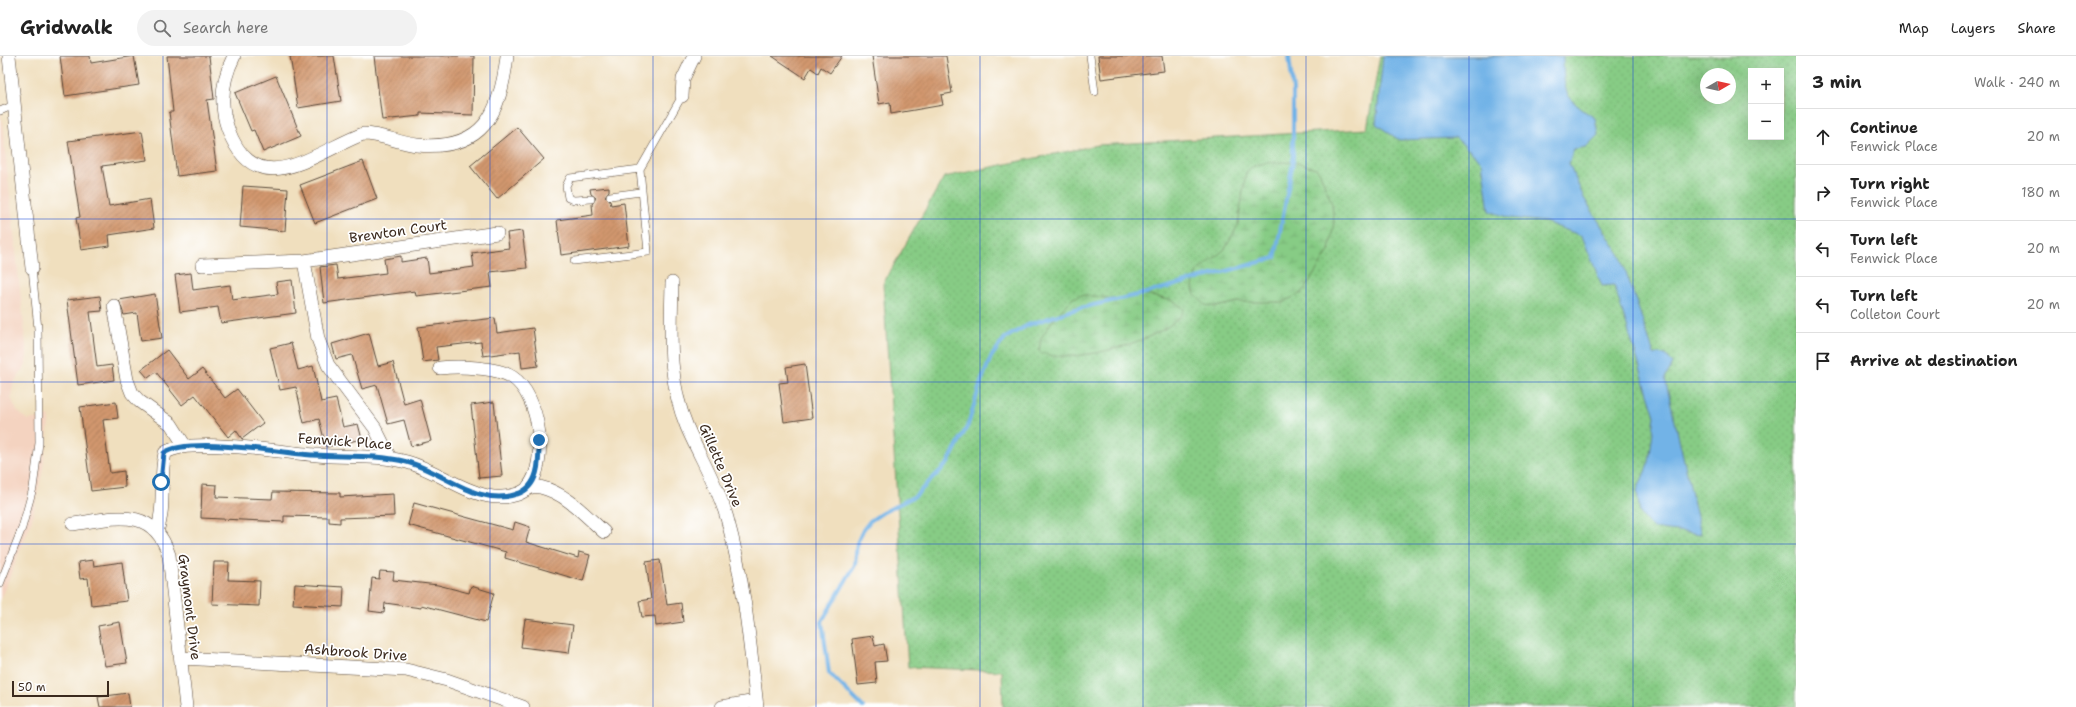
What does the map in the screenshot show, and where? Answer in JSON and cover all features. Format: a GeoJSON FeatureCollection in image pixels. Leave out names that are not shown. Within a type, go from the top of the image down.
{"type":"FeatureCollection","features":[{"type":"Feature","properties":{"kind":"street"},"geometry":{"type":"LineString","coordinates":[[9,56],[32,268]]}},
{"type":"Feature","properties":{"kind":"street"},"geometry":{"type":"LineString","coordinates":[[234,56],[226,75],[222,96],[227,126],[236,148],[243,156],[251,163],[267,170],[294,165],[363,134],[374,134],[417,145],[439,145],[467,140],[482,128],[491,115],[501,89],[507,56]]}},
{"type":"Feature","properties":{"kind":"street"},"geometry":{"type":"LineString","coordinates":[[682,96],[683,80],[694,56]]}},
{"type":"Feature","properties":{"kind":"street","name":"Brewton Court"},"geometry":{"type":"LineString","coordinates":[[202,265],[304,261],[497,233]]}},
{"type":"Feature","properties":{"kind":"street"},"geometry":{"type":"LineString","coordinates":[[304,261],[318,339],[328,365],[375,428],[390,458]]}},
{"type":"Feature","properties":{"kind":"street","name":"Gillette Drive"},"geometry":{"type":"LineString","coordinates":[[672,283],[672,373],[687,426],[721,501],[727,519],[747,626],[756,704]]}},
{"type":"Feature","properties":{"kind":"street"},"geometry":{"type":"LineString","coordinates":[[114,306],[127,380],[132,393],[139,401],[171,424],[185,446]]}},
{"type":"Feature","properties":{"kind":"street"},"geometry":{"type":"LineString","coordinates":[[440,368],[468,367],[504,374],[512,377],[525,391],[535,414],[539,440],[539,457],[536,477],[528,487]]}},
{"type":"Feature","properties":{"kind":"street","name":"Fenwick Place"},"geometry":{"type":"LineString","coordinates":[[157,531],[162,518],[161,472],[164,453],[171,448],[185,446],[242,447],[295,454],[390,458],[421,467],[455,484],[489,496],[508,496],[518,494],[528,487]]}},
{"type":"Feature","properties":{"kind":"street"},"geometry":{"type":"LineString","coordinates":[[528,487],[540,487],[556,492],[572,502],[604,532]]}},
{"type":"Feature","properties":{"kind":"street"},"geometry":{"type":"LineString","coordinates":[[73,524],[124,517],[137,519],[157,531]]}},
{"type":"Feature","properties":{"kind":"street","name":"Graymont Drive"},"geometry":{"type":"LineString","coordinates":[[157,531],[164,541],[169,555],[186,707]]}},
{"type":"Feature","properties":{"kind":"street","name":"Ashbrook Drive"},"geometry":{"type":"LineString","coordinates":[[181,658],[406,670],[447,680],[523,707]]}},
{"type":"Feature","properties":{"kind":"street"},"geometry":{"type":"LineString","coordinates":[[722,707],[756,704]]}},
{"type":"Feature","properties":{"kind":"lane"},"geometry":{"type":"LineString","coordinates":[[1090,56],[1095,92]]}},
{"type":"Feature","properties":{"kind":"lane"},"geometry":{"type":"LineString","coordinates":[[574,261],[648,252],[641,192],[640,168],[682,96]]}},
{"type":"Feature","properties":{"kind":"lane"},"geometry":{"type":"LineString","coordinates":[[0,111],[14,105]]}},
{"type":"Feature","properties":{"kind":"lane"},"geometry":{"type":"LineString","coordinates":[[591,199],[574,200],[568,198],[566,186],[570,178],[640,168]]}},
{"type":"Feature","properties":{"kind":"lane"},"geometry":{"type":"LineString","coordinates":[[610,196],[641,192]]}},
{"type":"Feature","properties":{"kind":"lane"},"geometry":{"type":"LineString","coordinates":[[0,584],[22,528],[32,488],[39,443],[38,329],[32,268]]}},
{"type":"Feature","properties":{"kind":"shaded area"},"geometry":{"type":"Polygon","coordinates":[[[0,103],[27,354],[26,365],[13,384],[11,398],[17,411],[28,420],[50,416],[43,468],[31,523],[0,601],[0,103]]]}},
{"type":"Feature","properties":{"kind":"green space"},"geometry":{"type":"Polygon","coordinates":[[[1380,56],[1796,56],[1796,707],[1003,707],[1002,671],[908,667],[883,284],[944,177],[1098,145],[1367,129],[1380,56]]]}},
{"type":"Feature","properties":{"kind":"green space"},"geometry":{"type":"Polygon","coordinates":[[[1274,162],[1293,162],[1316,168],[1320,173],[1332,204],[1334,222],[1329,251],[1302,293],[1283,302],[1238,302],[1216,307],[1205,305],[1195,295],[1193,289],[1194,280],[1197,272],[1225,249],[1238,225],[1246,172],[1251,168],[1262,164],[1274,162]]]}},
{"type":"Feature","properties":{"kind":"green space"},"geometry":{"type":"Polygon","coordinates":[[[1142,294],[1174,301],[1184,309],[1177,320],[1162,330],[1141,340],[1118,348],[1071,356],[1052,356],[1039,351],[1041,338],[1055,317],[1073,298],[1082,295],[1120,299],[1142,294]]]}},
{"type":"Feature","properties":{"kind":"water"},"geometry":{"type":"Polygon","coordinates":[[[1383,56],[1563,56],[1564,78],[1567,93],[1577,105],[1595,118],[1598,135],[1586,147],[1574,149],[1569,163],[1584,198],[1621,257],[1654,354],[1666,355],[1673,364],[1665,378],[1701,534],[1652,528],[1640,513],[1637,491],[1649,462],[1655,416],[1614,285],[1602,286],[1582,236],[1545,222],[1510,218],[1489,211],[1482,162],[1456,138],[1399,140],[1376,124],[1383,56]]]}},
{"type":"Feature","properties":{"kind":"building"},"geometry":{"type":"Polygon","coordinates":[[[60,56],[90,56],[91,63],[134,56],[139,85],[65,96],[60,56]]]}},
{"type":"Feature","properties":{"kind":"building"},"geometry":{"type":"Polygon","coordinates":[[[167,56],[209,56],[214,99],[207,100],[217,171],[177,176],[169,112],[173,112],[167,56]]]}},
{"type":"Feature","properties":{"kind":"building"},"geometry":{"type":"Polygon","coordinates":[[[290,56],[334,56],[341,101],[298,108],[290,56]]]}},
{"type":"Feature","properties":{"kind":"building"},"geometry":{"type":"Polygon","coordinates":[[[374,56],[474,56],[473,115],[420,113],[420,116],[382,120],[374,56]]]}},
{"type":"Feature","properties":{"kind":"building"},"geometry":{"type":"Polygon","coordinates":[[[772,56],[842,56],[830,73],[821,67],[818,73],[811,68],[805,78],[772,56]]]}},
{"type":"Feature","properties":{"kind":"building"},"geometry":{"type":"Polygon","coordinates":[[[872,56],[946,56],[952,93],[941,95],[943,105],[891,114],[890,102],[879,104],[872,56]]]}},
{"type":"Feature","properties":{"kind":"building"},"geometry":{"type":"Polygon","coordinates":[[[1098,56],[1162,56],[1164,71],[1101,79],[1098,56]]]}},
{"type":"Feature","properties":{"kind":"building"},"geometry":{"type":"Polygon","coordinates":[[[276,76],[301,136],[263,152],[254,130],[251,131],[235,93],[276,76]]]}},
{"type":"Feature","properties":{"kind":"building"},"geometry":{"type":"Polygon","coordinates":[[[517,127],[544,159],[497,199],[470,166],[517,127]]]}},
{"type":"Feature","properties":{"kind":"building"},"geometry":{"type":"Polygon","coordinates":[[[142,131],[147,160],[102,166],[109,206],[150,199],[154,228],[109,235],[110,246],[81,250],[76,218],[80,217],[68,141],[142,131]]]}},
{"type":"Feature","properties":{"kind":"building"},"geometry":{"type":"Polygon","coordinates":[[[363,161],[377,199],[315,223],[300,185],[363,161]]]}},
{"type":"Feature","properties":{"kind":"building"},"geometry":{"type":"Polygon","coordinates":[[[243,186],[288,189],[285,231],[240,227],[243,186]]]}},
{"type":"Feature","properties":{"kind":"building"},"geometry":{"type":"Polygon","coordinates":[[[609,187],[609,191],[605,196],[610,201],[611,205],[624,203],[629,246],[561,255],[557,220],[593,215],[592,204],[596,198],[591,194],[590,189],[609,187]]]}},
{"type":"Feature","properties":{"kind":"building"},"geometry":{"type":"Polygon","coordinates":[[[522,231],[527,268],[490,272],[492,287],[416,296],[415,291],[324,303],[320,267],[336,265],[338,279],[386,273],[384,259],[401,256],[401,262],[427,258],[429,273],[474,267],[472,253],[509,248],[507,233],[522,231]]]}},
{"type":"Feature","properties":{"kind":"building"},"geometry":{"type":"Polygon","coordinates":[[[191,273],[193,290],[230,285],[232,300],[278,294],[276,282],[292,280],[296,313],[221,323],[218,307],[180,312],[175,275],[191,273]]]}},
{"type":"Feature","properties":{"kind":"building"},"geometry":{"type":"Polygon","coordinates":[[[155,294],[162,338],[141,341],[137,313],[124,315],[119,300],[155,294]]]}},
{"type":"Feature","properties":{"kind":"building"},"geometry":{"type":"Polygon","coordinates":[[[100,296],[102,311],[90,312],[97,367],[112,365],[114,380],[78,385],[67,300],[100,296]]]}},
{"type":"Feature","properties":{"kind":"building"},"geometry":{"type":"Polygon","coordinates":[[[495,318],[497,333],[533,328],[538,366],[522,368],[520,351],[483,356],[481,342],[436,347],[438,360],[423,362],[418,327],[495,318]]]}},
{"type":"Feature","properties":{"kind":"building"},"geometry":{"type":"Polygon","coordinates":[[[369,333],[378,366],[393,362],[404,404],[420,399],[431,441],[411,446],[404,420],[388,424],[377,385],[362,389],[352,355],[336,359],[332,344],[369,333]]]}},
{"type":"Feature","properties":{"kind":"building"},"geometry":{"type":"Polygon","coordinates":[[[291,343],[298,370],[313,366],[321,402],[336,399],[343,427],[358,424],[362,439],[326,447],[319,419],[304,423],[296,387],[280,390],[270,348],[291,343]]]}},
{"type":"Feature","properties":{"kind":"building"},"geometry":{"type":"Polygon","coordinates":[[[167,350],[189,379],[202,369],[225,398],[237,389],[263,423],[242,439],[236,430],[228,437],[195,395],[182,405],[156,372],[148,378],[141,370],[167,350]]]}},
{"type":"Feature","properties":{"kind":"building"},"geometry":{"type":"Polygon","coordinates":[[[805,364],[812,418],[784,422],[779,383],[788,382],[786,367],[805,364]]]}},
{"type":"Feature","properties":{"kind":"building"},"geometry":{"type":"Polygon","coordinates":[[[116,402],[118,418],[103,420],[110,473],[124,471],[125,487],[91,491],[80,407],[116,402]]]}},
{"type":"Feature","properties":{"kind":"building"},"geometry":{"type":"Polygon","coordinates":[[[494,402],[502,476],[479,478],[471,405],[494,402]]]}},
{"type":"Feature","properties":{"kind":"building"},"geometry":{"type":"Polygon","coordinates":[[[202,484],[217,485],[216,497],[272,499],[273,492],[340,493],[340,497],[393,494],[394,516],[340,518],[340,523],[329,522],[329,517],[284,516],[284,522],[201,518],[202,484]]]}},
{"type":"Feature","properties":{"kind":"building"},"geometry":{"type":"Polygon","coordinates":[[[414,503],[513,530],[515,522],[530,527],[526,542],[578,558],[579,552],[590,555],[583,581],[505,558],[506,552],[408,525],[414,503]]]}},
{"type":"Feature","properties":{"kind":"building"},"geometry":{"type":"Polygon","coordinates":[[[93,560],[94,566],[122,562],[127,601],[91,605],[88,578],[80,579],[78,562],[93,560]]]}},
{"type":"Feature","properties":{"kind":"building"},"geometry":{"type":"Polygon","coordinates":[[[660,560],[667,605],[681,603],[683,622],[656,626],[655,616],[642,617],[639,601],[651,599],[646,562],[660,560]]]}},
{"type":"Feature","properties":{"kind":"building"},"geometry":{"type":"Polygon","coordinates":[[[214,562],[229,562],[228,580],[260,581],[259,606],[212,604],[214,562]]]}},
{"type":"Feature","properties":{"kind":"building"},"geometry":{"type":"Polygon","coordinates":[[[380,571],[394,572],[393,580],[438,585],[469,593],[471,586],[494,593],[486,622],[421,605],[421,608],[385,603],[384,613],[369,611],[372,578],[379,579],[380,571]]]}},
{"type":"Feature","properties":{"kind":"building"},"geometry":{"type":"Polygon","coordinates":[[[295,584],[344,587],[343,607],[293,604],[295,584]]]}},
{"type":"Feature","properties":{"kind":"building"},"geometry":{"type":"Polygon","coordinates":[[[525,619],[573,625],[569,653],[521,647],[525,619]]]}},
{"type":"Feature","properties":{"kind":"building"},"geometry":{"type":"Polygon","coordinates":[[[120,622],[127,663],[105,666],[98,626],[120,622]]]}},
{"type":"Feature","properties":{"kind":"building"},"geometry":{"type":"Polygon","coordinates":[[[873,636],[875,646],[884,644],[887,661],[875,662],[877,683],[858,685],[852,639],[873,636]]]}},
{"type":"Feature","properties":{"kind":"building"},"geometry":{"type":"Polygon","coordinates":[[[128,693],[130,707],[100,707],[98,697],[128,693]]]}},
{"type":"Feature","properties":{"kind":"waterway"},"geometry":{"type":"LineString","coordinates":[[863,707],[829,673],[822,621],[855,565],[857,543],[863,530],[870,521],[915,496],[948,463],[968,425],[981,382],[991,357],[1005,338],[1028,325],[1076,309],[1142,294],[1275,258],[1293,162],[1293,90],[1289,56]]}},
{"type":"Feature","properties":{"kind":"route"},"geometry":{"type":"LineString","coordinates":[[161,482],[164,453],[171,448],[185,446],[242,447],[295,454],[390,458],[421,467],[472,491],[489,496],[501,497],[518,494],[524,491],[532,483],[536,477],[539,457],[539,440]]}}]}
